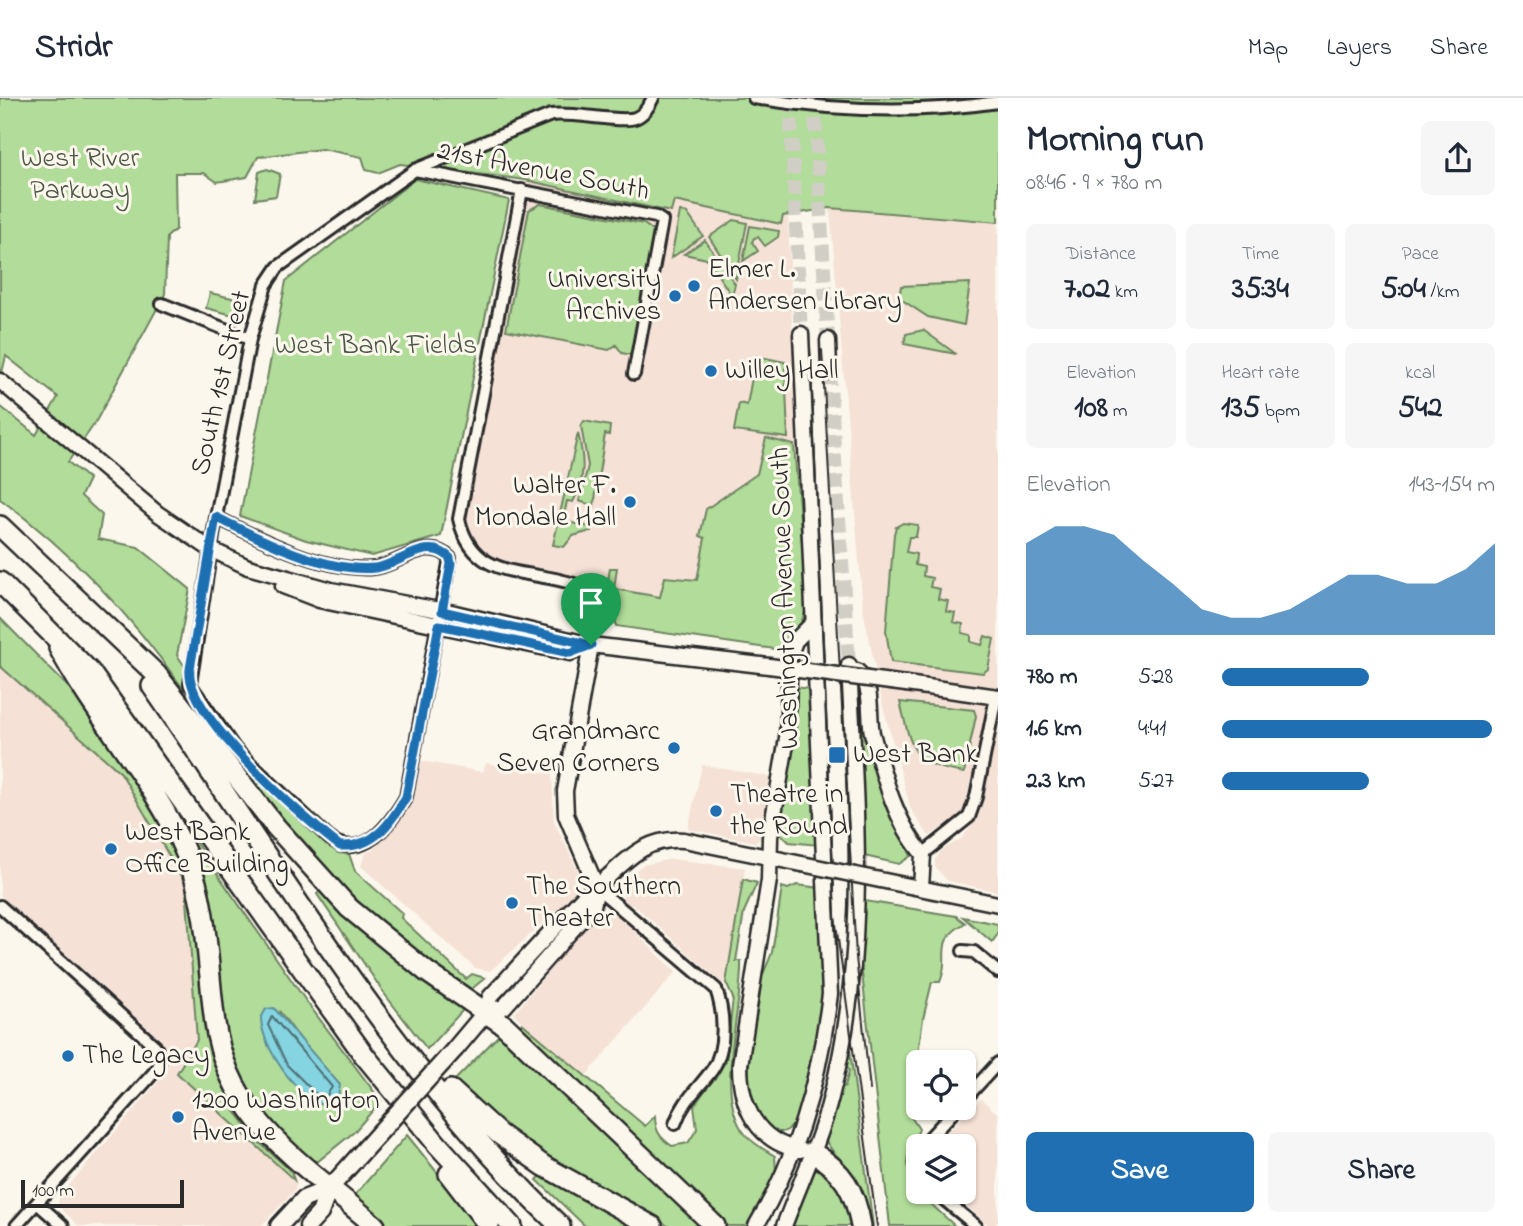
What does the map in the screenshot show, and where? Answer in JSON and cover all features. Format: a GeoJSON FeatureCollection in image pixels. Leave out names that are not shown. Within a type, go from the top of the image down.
{"type":"FeatureCollection","features":[{"type":"Feature","properties":{"kind":"highway"},"geometry":{"type":"LineString","coordinates":[[0,526],[157,675],[276,827],[349,908],[427,972],[504,1025],[709,1220]]}},
{"type":"Feature","properties":{"kind":"highway"},"geometry":{"type":"LineString","coordinates":[[0,582],[49,629],[116,704],[489,1226]]}},
{"type":"Feature","properties":{"kind":"highway"},"geometry":{"type":"LineString","coordinates":[[86,606],[150,683],[390,1028],[497,1161],[560,1226]]}},
{"type":"Feature","properties":{"kind":"highway"},"geometry":{"type":"LineString","coordinates":[[49,629],[75,679],[123,744],[186,854],[201,898],[216,1026],[231,1079],[264,1131],[375,1226]]}},
{"type":"Feature","properties":{"kind":"highway"},"geometry":{"type":"LineString","coordinates":[[390,1028],[463,1102],[510,1142],[565,1180],[652,1226]]}},
{"type":"Feature","properties":{"kind":"highway"},"geometry":{"type":"LineString","coordinates":[[385,1081],[459,1170],[512,1226]]}},
{"type":"Feature","properties":{"kind":"highway"},"geometry":{"type":"LineString","coordinates":[[803,1151],[832,1164],[846,1179],[856,1199],[861,1226]]}},
{"type":"Feature","properties":{"kind":"main road"},"geometry":{"type":"LineString","coordinates":[[308,1226],[320,1213],[329,1189],[486,1012]]}},
{"type":"Feature","properties":{"kind":"main road"},"geometry":{"type":"LineString","coordinates":[[279,1226],[304,1199],[329,1189]]}},
{"type":"Feature","properties":{"kind":"street","name":"South 1st Street"},"geometry":{"type":"LineString","coordinates":[[441,618],[406,797],[393,818],[373,839],[356,847],[340,846],[329,838],[235,749],[192,690],[189,677],[216,517],[250,339],[266,285],[278,267],[415,170],[551,114],[569,112],[631,119],[644,112],[653,98]]}},
{"type":"Feature","properties":{"kind":"street"},"geometry":{"type":"LineString","coordinates":[[754,98],[852,108],[918,109],[998,102]]}},
{"type":"Feature","properties":{"kind":"street","name":"21st Avenue South"},"geometry":{"type":"LineString","coordinates":[[415,170],[656,217],[662,221],[634,374]]}},
{"type":"Feature","properties":{"kind":"street"},"geometry":{"type":"LineString","coordinates":[[522,190],[459,519],[467,543],[493,566],[580,586],[592,607],[591,645],[565,791],[566,816],[597,888],[716,989],[723,1011],[714,1067],[682,1105],[675,1124]]}},
{"type":"Feature","properties":{"kind":"street"},"geometry":{"type":"LineString","coordinates":[[162,304],[250,339]]}},
{"type":"Feature","properties":{"kind":"street","name":"Washington Avenue South"},"geometry":{"type":"LineString","coordinates":[[784,1226],[803,1151],[830,994],[811,625],[801,334]]}},
{"type":"Feature","properties":{"kind":"street"},"geometry":{"type":"LineString","coordinates":[[828,340],[829,370]]}},
{"type":"Feature","properties":{"kind":"street"},"geometry":{"type":"LineString","coordinates":[[0,381],[178,529],[200,544],[281,586],[319,600],[441,618],[591,645],[997,697],[975,802],[969,817],[923,854],[921,888]]}},
{"type":"Feature","properties":{"kind":"street"},"geometry":{"type":"LineString","coordinates":[[216,517],[257,538],[295,552],[360,567],[388,564],[423,549],[440,550],[450,558],[451,564],[441,618]]}},
{"type":"Feature","properties":{"kind":"street"},"geometry":{"type":"LineString","coordinates":[[803,1151],[777,1142],[750,1117],[740,1086],[740,1065],[769,880],[770,837],[787,738],[790,654],[795,641],[811,625]]}},
{"type":"Feature","properties":{"kind":"street","name":"Washington Avenue South"},"geometry":{"type":"LineString","coordinates":[[756,1226],[781,1181],[803,1151],[832,1094],[848,1012],[857,943],[859,877],[849,664],[862,675],[868,686],[872,733],[897,811],[905,831],[923,854]]}},
{"type":"Feature","properties":{"kind":"street"},"geometry":{"type":"LineString","coordinates":[[486,1012],[504,1007],[593,906],[597,888],[614,869],[644,846],[671,839],[998,904]]}},
{"type":"Feature","properties":{"kind":"street"},"geometry":{"type":"LineString","coordinates":[[0,906],[155,1046],[160,1056],[158,1068],[16,1226]]}},
{"type":"Feature","properties":{"kind":"street"},"geometry":{"type":"LineString","coordinates":[[963,951],[974,952],[998,972]]}},
{"type":"Feature","properties":{"kind":"street"},"geometry":{"type":"LineString","coordinates":[[976,1087],[998,1063]]}},
{"type":"Feature","properties":{"kind":"street"},"geometry":{"type":"LineString","coordinates":[[933,1134],[946,1120]]}},
{"type":"Feature","properties":{"kind":"street"},"geometry":{"type":"LineString","coordinates":[[37,1203],[63,1226]]}},
{"type":"Feature","properties":{"kind":"street"},"geometry":{"type":"LineString","coordinates":[[949,1204],[976,1226]]}},
{"type":"Feature","properties":{"kind":"shaded area"},"geometry":{"type":"Polygon","coordinates":[[[525,180],[670,212],[674,201],[781,224],[783,216],[788,217],[803,622],[796,630],[788,651],[593,622],[586,592],[501,569],[467,543],[460,504],[525,180]]]}},
{"type":"Feature","properties":{"kind":"shaded area"},"geometry":{"type":"Polygon","coordinates":[[[830,208],[998,222],[998,892],[948,881],[935,867],[935,860],[942,850],[961,839],[978,818],[988,780],[971,777],[965,808],[957,818],[929,836],[911,810],[883,706],[863,609],[830,208]]]}},
{"type":"Feature","properties":{"kind":"shaded area"},"geometry":{"type":"Polygon","coordinates":[[[0,617],[79,698],[182,855],[214,1053],[234,1110],[260,1143],[291,1171],[297,1182],[295,1190],[261,1226],[79,1226],[58,1206],[59,1197],[166,1073],[168,1066],[161,1040],[0,895],[0,617]]]}},
{"type":"Feature","properties":{"kind":"shaded area"},"geometry":{"type":"Polygon","coordinates":[[[421,761],[483,772],[486,763],[552,774],[554,821],[578,871],[579,885],[576,893],[490,971],[475,968],[361,866],[365,854],[374,849],[414,799],[421,761]]]}},
{"type":"Feature","properties":{"kind":"shaded area"},"geometry":{"type":"Polygon","coordinates":[[[702,765],[771,777],[760,839],[755,842],[688,829],[702,765]]]}},
{"type":"Feature","properties":{"kind":"shaded area"},"geometry":{"type":"Polygon","coordinates":[[[672,859],[745,868],[726,983],[722,983],[634,905],[626,906],[623,901],[623,883],[628,876],[643,865],[672,859]]]}},
{"type":"Feature","properties":{"kind":"shaded area"},"geometry":{"type":"Polygon","coordinates":[[[605,909],[614,912],[676,972],[582,1080],[514,1014],[597,912],[605,909]]]}},
{"type":"Feature","properties":{"kind":"shaded area"},"geometry":{"type":"Polygon","coordinates":[[[981,1099],[998,1114],[998,1221],[994,1226],[989,1226],[965,1204],[976,1204],[976,1134],[945,1134],[960,1120],[976,1120],[976,1104],[981,1099]]]}},
{"type":"Feature","properties":{"kind":"green space","name":"West River Parkway"},"geometry":{"type":"Polygon","coordinates":[[[0,98],[998,98],[998,222],[830,208],[783,216],[781,224],[674,201],[671,212],[525,180],[400,164],[378,173],[366,170],[362,157],[322,149],[258,157],[247,177],[217,182],[204,173],[175,173],[176,229],[167,237],[165,294],[95,423],[68,462],[89,479],[81,496],[102,515],[98,539],[138,547],[190,589],[177,655],[186,668],[184,690],[144,637],[100,587],[52,541],[0,499],[0,406],[36,435],[58,397],[6,356],[0,381],[0,98]]]}},
{"type":"Feature","properties":{"kind":"green space"},"geometry":{"type":"Polygon","coordinates":[[[267,169],[280,174],[276,196],[255,199],[259,172],[267,169]]]}},
{"type":"Feature","properties":{"kind":"green space","name":"West Bank Fields"},"geometry":{"type":"Polygon","coordinates":[[[415,179],[509,200],[441,536],[372,556],[306,540],[240,516],[286,281],[415,179]]]}},
{"type":"Feature","properties":{"kind":"green space"},"geometry":{"type":"Polygon","coordinates":[[[540,204],[644,224],[656,233],[632,355],[622,353],[616,345],[609,350],[506,330],[529,210],[540,204]]]}},
{"type":"Feature","properties":{"kind":"green space"},"geometry":{"type":"Polygon","coordinates":[[[680,212],[687,213],[703,236],[671,258],[680,212]]]}},
{"type":"Feature","properties":{"kind":"green space"},"geometry":{"type":"Polygon","coordinates":[[[734,220],[747,223],[736,279],[709,237],[734,220]]]}},
{"type":"Feature","properties":{"kind":"green space"},"geometry":{"type":"Polygon","coordinates":[[[750,226],[779,231],[778,237],[765,246],[758,237],[754,238],[752,242],[758,251],[743,261],[750,226]]]}},
{"type":"Feature","properties":{"kind":"green space"},"geometry":{"type":"Polygon","coordinates":[[[705,240],[735,284],[732,296],[707,259],[684,254],[705,240]]]}},
{"type":"Feature","properties":{"kind":"green space"},"geometry":{"type":"Polygon","coordinates":[[[970,283],[964,325],[928,317],[899,298],[901,286],[970,283]]]}},
{"type":"Feature","properties":{"kind":"green space"},"geometry":{"type":"Polygon","coordinates":[[[210,293],[241,300],[237,316],[206,308],[210,293]]]}},
{"type":"Feature","properties":{"kind":"green space"},"geometry":{"type":"Polygon","coordinates":[[[923,330],[956,354],[904,344],[906,334],[923,330]]]}},
{"type":"Feature","properties":{"kind":"green space"},"geometry":{"type":"Polygon","coordinates":[[[756,356],[785,362],[788,438],[734,431],[739,403],[747,405],[756,356]]]}},
{"type":"Feature","properties":{"kind":"green space"},"geometry":{"type":"Polygon","coordinates":[[[584,421],[610,426],[609,435],[605,434],[594,506],[579,501],[588,466],[581,426],[584,421]]]}},
{"type":"Feature","properties":{"kind":"green space"},"geometry":{"type":"Polygon","coordinates":[[[578,433],[582,451],[582,476],[573,502],[567,501],[563,521],[590,527],[591,531],[573,536],[564,547],[553,545],[578,433]]]}},
{"type":"Feature","properties":{"kind":"green space"},"geometry":{"type":"Polygon","coordinates":[[[766,438],[794,445],[807,604],[802,622],[788,651],[616,626],[616,603],[607,587],[610,568],[617,568],[614,589],[660,597],[665,577],[697,580],[705,538],[700,536],[706,509],[757,474],[766,438]]]}},
{"type":"Feature","properties":{"kind":"green space"},"geometry":{"type":"Polygon","coordinates":[[[903,523],[918,525],[916,537],[909,537],[906,552],[916,554],[915,565],[924,567],[923,576],[932,578],[930,587],[940,589],[938,599],[948,601],[946,611],[955,613],[953,622],[963,624],[962,633],[971,635],[971,642],[982,645],[985,636],[994,639],[988,669],[983,673],[891,662],[886,631],[894,534],[896,527],[903,523]]]}},
{"type":"Feature","properties":{"kind":"green space"},"geometry":{"type":"Polygon","coordinates":[[[0,618],[79,698],[119,749],[191,880],[214,1053],[234,1110],[260,1143],[291,1171],[294,1180],[177,1073],[197,1040],[186,885],[121,773],[0,666],[0,618]]]}},
{"type":"Feature","properties":{"kind":"green space"},"geometry":{"type":"Polygon","coordinates":[[[795,687],[810,689],[818,845],[789,842],[778,831],[788,772],[795,687]]]}},
{"type":"Feature","properties":{"kind":"green space"},"geometry":{"type":"Polygon","coordinates":[[[857,697],[865,698],[895,822],[911,856],[899,864],[864,856],[857,697]]]}},
{"type":"Feature","properties":{"kind":"green space"},"geometry":{"type":"Polygon","coordinates":[[[900,702],[974,710],[976,716],[964,773],[933,765],[917,752],[900,702]]]}},
{"type":"Feature","properties":{"kind":"green space"},"geometry":{"type":"Polygon","coordinates":[[[233,757],[338,853],[349,854],[355,871],[402,913],[401,918],[466,979],[472,974],[485,978],[467,993],[334,887],[233,757]]]}},
{"type":"Feature","properties":{"kind":"green space"},"geometry":{"type":"Polygon","coordinates":[[[182,823],[306,1001],[381,1101],[354,1132],[317,1162],[303,1155],[264,1117],[233,1066],[177,827],[182,823]],[[280,1012],[268,1045],[340,1085],[316,1060],[280,1012]]]}},
{"type":"Feature","properties":{"kind":"green space"},"geometry":{"type":"Polygon","coordinates":[[[743,879],[757,883],[744,912],[736,961],[741,961],[730,1075],[731,1097],[736,1117],[745,1134],[755,1144],[775,1156],[776,1172],[747,1226],[726,1226],[671,1171],[517,1030],[522,1023],[645,1126],[655,1116],[659,1134],[672,1146],[688,1143],[697,1129],[694,1106],[726,1061],[733,998],[726,983],[743,879]]]}},
{"type":"Feature","properties":{"kind":"green space"},"geometry":{"type":"Polygon","coordinates":[[[797,885],[820,888],[824,982],[820,1040],[796,1121],[789,1129],[781,1132],[763,1121],[755,1109],[749,1068],[759,987],[772,952],[782,887],[788,889],[797,885]]]}},
{"type":"Feature","properties":{"kind":"green space"},"geometry":{"type":"Polygon","coordinates":[[[320,891],[388,951],[462,1003],[463,1010],[427,1049],[386,996],[317,894],[320,891]]]}},
{"type":"Feature","properties":{"kind":"green space"},"geometry":{"type":"Polygon","coordinates":[[[865,901],[956,916],[965,923],[948,937],[945,943],[943,973],[940,982],[932,982],[918,1050],[906,1050],[906,1120],[913,1120],[919,1129],[917,1134],[906,1134],[906,1204],[931,1204],[955,1226],[890,1226],[861,964],[865,901]]]}},
{"type":"Feature","properties":{"kind":"green space"},"geometry":{"type":"Polygon","coordinates":[[[963,917],[998,924],[998,934],[992,942],[963,917]]]}},
{"type":"Feature","properties":{"kind":"green space"},"geometry":{"type":"Polygon","coordinates":[[[501,1033],[704,1226],[668,1226],[632,1202],[629,1206],[512,1138],[454,1081],[501,1033]]]}},
{"type":"Feature","properties":{"kind":"green space"},"geometry":{"type":"Polygon","coordinates":[[[849,1043],[873,1226],[868,1226],[867,1209],[859,1185],[826,1141],[838,1090],[845,1086],[849,1071],[845,1064],[849,1043]]]}},
{"type":"Feature","properties":{"kind":"green space"},"geometry":{"type":"Polygon","coordinates":[[[407,1135],[480,1226],[387,1226],[354,1196],[407,1135]]]}},
{"type":"Feature","properties":{"kind":"green space"},"geometry":{"type":"Polygon","coordinates":[[[815,1162],[838,1177],[854,1226],[793,1226],[815,1162]]]}},
{"type":"Feature","properties":{"kind":"green space"},"geometry":{"type":"Polygon","coordinates":[[[544,1172],[637,1226],[585,1226],[537,1180],[544,1172]]]}},
{"type":"Feature","properties":{"kind":"water"},"geometry":{"type":"Polygon","coordinates":[[[274,1008],[340,1085],[338,1096],[326,1106],[304,1094],[274,1057],[267,1043],[261,1018],[266,1009],[274,1008]]]}},
{"type":"Feature","properties":{"kind":"tunnel"},"geometry":{"type":"LineString","coordinates":[[790,98],[801,334]]}},
{"type":"Feature","properties":{"kind":"tunnel"},"geometry":{"type":"LineString","coordinates":[[814,98],[828,340]]}},
{"type":"Feature","properties":{"kind":"tunnel"},"geometry":{"type":"LineString","coordinates":[[829,371],[849,665]]}},
{"type":"Feature","properties":{"kind":"tram line"},"geometry":{"type":"LineString","coordinates":[[810,347],[835,917],[877,1226]]}},
{"type":"Feature","properties":{"kind":"tram line"},"geometry":{"type":"LineString","coordinates":[[822,350],[856,957],[870,1090]]}},
{"type":"Feature","properties":{"kind":"place","name":"Elmer L. Andersen Library"},"geometry":{"type":"Point","coordinates":[694,286]}},
{"type":"Feature","properties":{"kind":"place","name":"University Archives"},"geometry":{"type":"Point","coordinates":[675,296]}},
{"type":"Feature","properties":{"kind":"place","name":"Willey Hall"},"geometry":{"type":"Point","coordinates":[711,371]}},
{"type":"Feature","properties":{"kind":"place","name":"Walter F. Mondale Hall"},"geometry":{"type":"Point","coordinates":[630,502]}},
{"type":"Feature","properties":{"kind":"place","name":"Grandmarc Seven Corners"},"geometry":{"type":"Point","coordinates":[674,748]}},
{"type":"Feature","properties":{"kind":"place","name":"West Bank"},"geometry":{"type":"Point","coordinates":[837,755]}},
{"type":"Feature","properties":{"kind":"place","name":"Theatre in the Round"},"geometry":{"type":"Point","coordinates":[716,811]}},
{"type":"Feature","properties":{"kind":"place","name":"West Bank Office Building"},"geometry":{"type":"Point","coordinates":[111,849]}},
{"type":"Feature","properties":{"kind":"place","name":"The Southern Theater"},"geometry":{"type":"Point","coordinates":[512,903]}},
{"type":"Feature","properties":{"kind":"place","name":"The Legacy"},"geometry":{"type":"Point","coordinates":[68,1056]}},
{"type":"Feature","properties":{"kind":"place","name":"1200 Washington Avenue"},"geometry":{"type":"Point","coordinates":[178,1117]}},
{"type":"Feature","properties":{"kind":"route"},"geometry":{"type":"LineString","coordinates":[[216,517],[257,538],[295,552],[360,567],[376,568],[423,549],[440,550],[450,558],[451,564],[442,611],[573,638],[591,645],[570,653],[439,625],[406,797],[393,818],[373,839],[356,847],[340,846],[329,838],[235,749],[192,690],[189,677],[216,517]]}}]}
